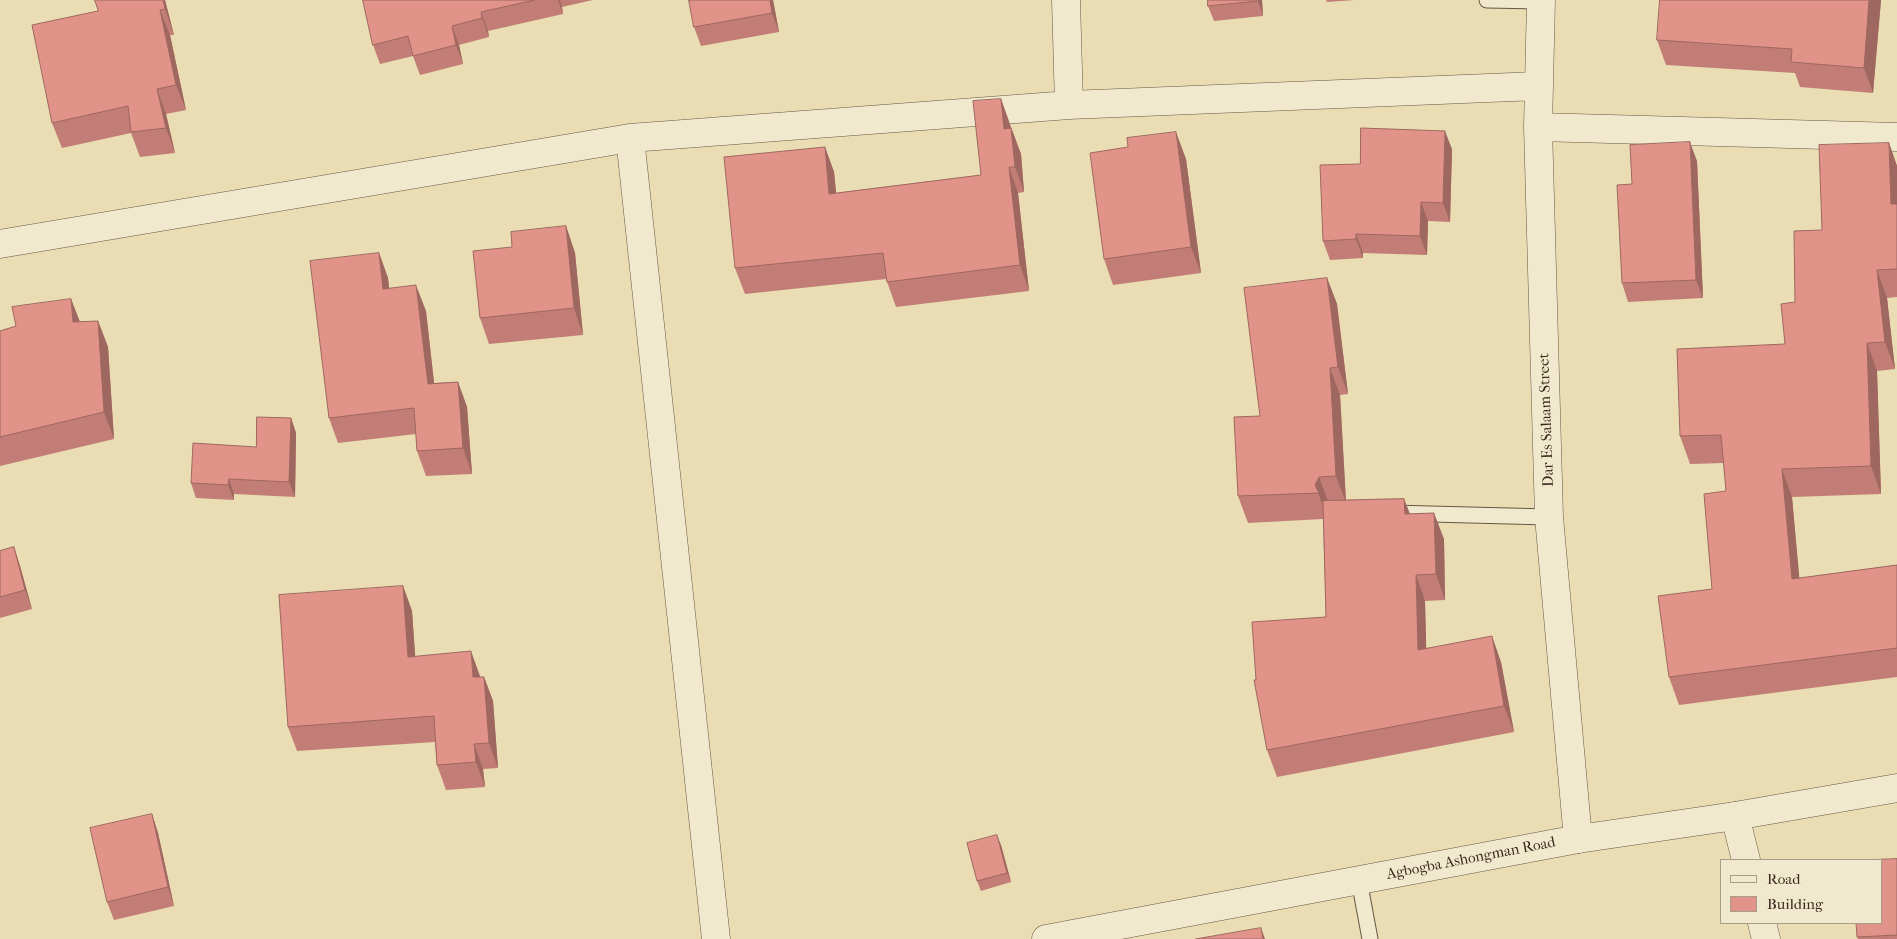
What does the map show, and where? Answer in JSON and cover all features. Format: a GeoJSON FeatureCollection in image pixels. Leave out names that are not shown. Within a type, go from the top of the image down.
{"type":"FeatureCollection","features":[{"type":"Feature","properties":{"kind":"street"},"geometry":{"type":"LineString","coordinates":[[1066,0],[1069,105]]}},
{"type":"Feature","properties":{"kind":"street","name":"Dar Es Salaam Street"},"geometry":{"type":"LineString","coordinates":[[1541,1],[1538,127],[1550,517],[1578,839]]}},
{"type":"Feature","properties":{"kind":"street"},"geometry":{"type":"LineString","coordinates":[[0,244],[630,138],[1069,105],[1538,86]]}},
{"type":"Feature","properties":{"kind":"street"},"geometry":{"type":"LineString","coordinates":[[1538,127],[1897,137]]}},
{"type":"Feature","properties":{"kind":"street"},"geometry":{"type":"LineString","coordinates":[[630,138],[716,939]]}},
{"type":"Feature","properties":{"kind":"street","name":"Agbogba Ashongman Road"},"geometry":{"type":"LineString","coordinates":[[1046,939],[1578,839],[1735,816],[1897,788]]}},
{"type":"Feature","properties":{"kind":"street"},"geometry":{"type":"LineString","coordinates":[[1735,816],[1746,859]]}},
{"type":"Feature","properties":{"kind":"street"},"geometry":{"type":"LineString","coordinates":[[1762,924],[1766,939]]}},
{"type":"Feature","properties":{"kind":"lane"},"geometry":{"type":"LineString","coordinates":[[1488,0],[1541,1]]}},
{"type":"Feature","properties":{"kind":"lane"},"geometry":{"type":"LineString","coordinates":[[1374,513],[1550,517]]}},
{"type":"Feature","properties":{"kind":"lane"},"geometry":{"type":"LineString","coordinates":[[1359,880],[1370,939]]}},
{"type":"Feature","properties":{"kind":"building"},"geometry":{"type":"Polygon","coordinates":[[[95,0],[163,0],[165,9],[160,10],[176,85],[157,89],[166,128],[131,132],[128,106],[52,123],[32,25],[98,11],[95,0]]]}},
{"type":"Feature","properties":{"kind":"building"},"geometry":{"type":"Polygon","coordinates":[[[363,0],[535,0],[481,12],[482,18],[452,26],[456,45],[413,56],[408,36],[373,45],[363,0]]]}},
{"type":"Feature","properties":{"kind":"building"},"geometry":{"type":"Polygon","coordinates":[[[689,0],[770,0],[772,13],[694,27],[689,0]]]}},
{"type":"Feature","properties":{"kind":"building"},"geometry":{"type":"Polygon","coordinates":[[[1208,0],[1258,0],[1258,1],[1208,6],[1208,0]]]}},
{"type":"Feature","properties":{"kind":"building"},"geometry":{"type":"Polygon","coordinates":[[[1660,0],[1869,0],[1864,68],[1791,62],[1792,49],[1657,40],[1660,0]]]}},
{"type":"Feature","properties":{"kind":"building"},"geometry":{"type":"Polygon","coordinates":[[[1001,99],[1004,129],[1011,128],[1015,167],[1009,167],[1020,265],[887,282],[883,253],[735,268],[724,157],[825,147],[829,194],[981,175],[973,101],[1001,99]]]}},
{"type":"Feature","properties":{"kind":"building"},"geometry":{"type":"Polygon","coordinates":[[[1361,128],[1445,131],[1443,203],[1421,202],[1420,236],[1356,234],[1356,239],[1323,241],[1320,165],[1360,164],[1361,128]]]}},
{"type":"Feature","properties":{"kind":"building"},"geometry":{"type":"Polygon","coordinates":[[[1176,132],[1191,247],[1104,259],[1090,153],[1128,147],[1127,138],[1176,132]]]}},
{"type":"Feature","properties":{"kind":"building"},"geometry":{"type":"Polygon","coordinates":[[[1690,142],[1696,280],[1622,283],[1617,185],[1632,184],[1630,145],[1690,142]]]}},
{"type":"Feature","properties":{"kind":"building"},"geometry":{"type":"Polygon","coordinates":[[[1889,143],[1891,204],[1897,204],[1897,269],[1877,270],[1885,342],[1867,343],[1871,466],[1782,469],[1792,579],[1897,565],[1897,648],[1669,677],[1658,596],[1712,589],[1704,494],[1726,491],[1721,435],[1680,436],[1677,349],[1785,344],[1781,304],[1795,302],[1794,231],[1822,230],[1819,145],[1889,143]]]}},
{"type":"Feature","properties":{"kind":"building"},"geometry":{"type":"Polygon","coordinates":[[[566,226],[574,308],[480,318],[473,251],[512,247],[511,232],[566,226]]]}},
{"type":"Feature","properties":{"kind":"building"},"geometry":{"type":"Polygon","coordinates":[[[379,253],[383,289],[416,285],[428,384],[458,382],[463,448],[417,451],[414,408],[329,418],[310,261],[379,253]]]}},
{"type":"Feature","properties":{"kind":"building"},"geometry":{"type":"Polygon","coordinates":[[[1327,278],[1338,367],[1330,368],[1336,476],[1319,477],[1315,485],[1319,493],[1238,496],[1234,417],[1260,416],[1244,288],[1327,278]]]}},
{"type":"Feature","properties":{"kind":"building"},"geometry":{"type":"Polygon","coordinates":[[[71,299],[73,322],[98,321],[104,412],[0,437],[0,331],[16,326],[12,307],[71,299]]]}},
{"type":"Feature","properties":{"kind":"building"},"geometry":{"type":"Polygon","coordinates":[[[257,417],[291,418],[289,482],[229,479],[228,485],[191,483],[193,443],[256,447],[257,417]]]}},
{"type":"Feature","properties":{"kind":"building"},"geometry":{"type":"Polygon","coordinates":[[[1404,499],[1405,514],[1434,513],[1436,574],[1416,575],[1418,650],[1492,636],[1504,706],[1267,750],[1254,680],[1256,680],[1252,622],[1326,617],[1323,501],[1404,499]]]}},
{"type":"Feature","properties":{"kind":"building"},"geometry":{"type":"Polygon","coordinates":[[[14,547],[25,590],[0,597],[0,551],[14,547]]]}},
{"type":"Feature","properties":{"kind":"building"},"geometry":{"type":"Polygon","coordinates":[[[403,586],[408,657],[471,651],[473,677],[484,677],[489,743],[474,744],[476,762],[437,765],[434,716],[288,727],[279,595],[403,586]]]}},
{"type":"Feature","properties":{"kind":"building"},"geometry":{"type":"Polygon","coordinates":[[[152,814],[168,887],[107,902],[90,828],[152,814]]]}},
{"type":"Feature","properties":{"kind":"building"},"geometry":{"type":"Polygon","coordinates":[[[997,835],[1007,873],[977,881],[967,843],[997,835]]]}},
{"type":"Feature","properties":{"kind":"building"},"geometry":{"type":"Polygon","coordinates":[[[1882,859],[1897,859],[1897,935],[1857,937],[1856,924],[1882,924],[1882,859]]]}},
{"type":"Feature","properties":{"kind":"building"},"geometry":{"type":"Polygon","coordinates":[[[1261,928],[1263,939],[1196,939],[1261,928]]]}}]}
